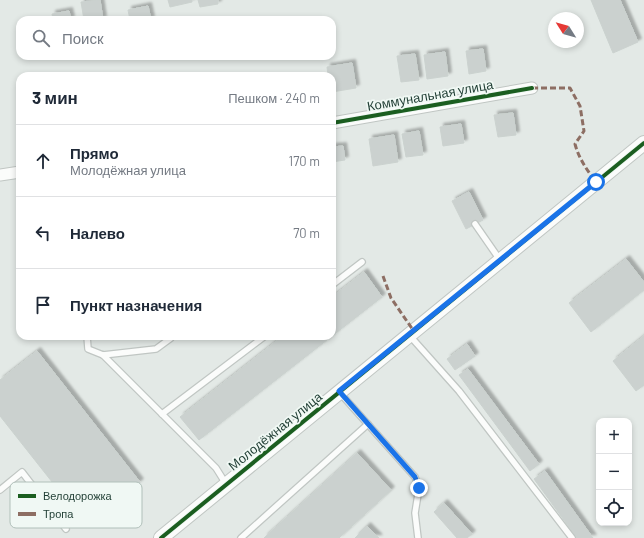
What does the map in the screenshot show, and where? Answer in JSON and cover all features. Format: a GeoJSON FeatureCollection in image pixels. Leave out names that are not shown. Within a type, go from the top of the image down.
{"type":"FeatureCollection","features":[{"type":"Feature","properties":{"kind":"street","name":"Коммунальная улица"},"geometry":{"type":"LineString","coordinates":[[336,122],[532,88]]}},
{"type":"Feature","properties":{"kind":"street","name":"Молодёжная улица"},"geometry":{"type":"LineString","coordinates":[[161,538],[408,334],[644,143]]}},
{"type":"Feature","properties":{"kind":"street"},"geometry":{"type":"LineString","coordinates":[[0,175],[16,173]]}},
{"type":"Feature","properties":{"kind":"lane"},"geometry":{"type":"LineString","coordinates":[[475,224],[500,260]]}},
{"type":"Feature","properties":{"kind":"lane"},"geometry":{"type":"LineString","coordinates":[[336,282],[362,262]]}},
{"type":"Feature","properties":{"kind":"lane"},"geometry":{"type":"LineString","coordinates":[[408,334],[459,391],[572,538]]}},
{"type":"Feature","properties":{"kind":"lane"},"geometry":{"type":"LineString","coordinates":[[87,340],[88,349],[103,355],[216,468],[226,484]]}},
{"type":"Feature","properties":{"kind":"lane"},"geometry":{"type":"LineString","coordinates":[[103,355],[156,349],[169,340]]}},
{"type":"Feature","properties":{"kind":"lane"},"geometry":{"type":"LineString","coordinates":[[162,414],[259,340]]}},
{"type":"Feature","properties":{"kind":"lane"},"geometry":{"type":"LineString","coordinates":[[339,391],[415,477],[419,488],[415,513],[418,538]]}},
{"type":"Feature","properties":{"kind":"lane"},"geometry":{"type":"LineString","coordinates":[[241,538],[368,424]]}},
{"type":"Feature","properties":{"kind":"lane"},"geometry":{"type":"LineString","coordinates":[[0,490],[22,472],[30,482]]}},
{"type":"Feature","properties":{"kind":"building"},"geometry":{"type":"Polygon","coordinates":[[[100,0],[102,16],[83,16],[81,2],[100,0]]]}},
{"type":"Feature","properties":{"kind":"building"},"geometry":{"type":"Polygon","coordinates":[[[168,0],[192,0],[192,2],[170,7],[168,0]]]}},
{"type":"Feature","properties":{"kind":"building"},"geometry":{"type":"Polygon","coordinates":[[[198,0],[218,0],[218,4],[200,7],[198,0]]]}},
{"type":"Feature","properties":{"kind":"building"},"geometry":{"type":"Polygon","coordinates":[[[591,0],[620,0],[638,42],[613,53],[591,0]]]}},
{"type":"Feature","properties":{"kind":"building"},"geometry":{"type":"Polygon","coordinates":[[[148,6],[150,16],[129,16],[128,10],[148,6]]]}},
{"type":"Feature","properties":{"kind":"building"},"geometry":{"type":"Polygon","coordinates":[[[69,11],[70,16],[52,16],[52,14],[69,11]]]}},
{"type":"Feature","properties":{"kind":"building"},"geometry":{"type":"Polygon","coordinates":[[[483,49],[486,71],[469,74],[466,51],[483,49]]]}},
{"type":"Feature","properties":{"kind":"building"},"geometry":{"type":"Polygon","coordinates":[[[445,52],[448,76],[427,79],[424,55],[445,52]]]}},
{"type":"Feature","properties":{"kind":"building"},"geometry":{"type":"Polygon","coordinates":[[[415,54],[419,80],[401,82],[397,56],[415,54]]]}},
{"type":"Feature","properties":{"kind":"building"},"geometry":{"type":"Polygon","coordinates":[[[352,63],[356,88],[336,91],[336,72],[328,72],[327,67],[352,63]]]}},
{"type":"Feature","properties":{"kind":"building"},"geometry":{"type":"Polygon","coordinates":[[[513,113],[516,135],[498,137],[494,115],[513,113]]]}},
{"type":"Feature","properties":{"kind":"building"},"geometry":{"type":"Polygon","coordinates":[[[461,124],[464,143],[443,146],[440,127],[461,124]]]}},
{"type":"Feature","properties":{"kind":"building"},"geometry":{"type":"Polygon","coordinates":[[[419,131],[423,155],[406,157],[402,134],[419,131]]]}},
{"type":"Feature","properties":{"kind":"building"},"geometry":{"type":"Polygon","coordinates":[[[394,135],[398,162],[373,166],[369,139],[394,135]]]}},
{"type":"Feature","properties":{"kind":"building"},"geometry":{"type":"Polygon","coordinates":[[[343,146],[345,160],[336,161],[336,147],[343,146]]]}},
{"type":"Feature","properties":{"kind":"building"},"geometry":{"type":"Polygon","coordinates":[[[469,192],[483,220],[466,229],[452,201],[469,192]]]}},
{"type":"Feature","properties":{"kind":"building"},"geometry":{"type":"Polygon","coordinates":[[[626,259],[644,282],[644,290],[591,332],[569,303],[626,259]]]}},
{"type":"Feature","properties":{"kind":"building"},"geometry":{"type":"Polygon","coordinates":[[[364,272],[382,297],[336,333],[336,294],[364,272]]]}},
{"type":"Feature","properties":{"kind":"building"},"geometry":{"type":"Polygon","coordinates":[[[644,336],[644,385],[636,391],[613,361],[644,336]]]}},
{"type":"Feature","properties":{"kind":"building"},"geometry":{"type":"Polygon","coordinates":[[[278,340],[327,340],[199,440],[180,417],[278,340]]]}},
{"type":"Feature","properties":{"kind":"building"},"geometry":{"type":"Polygon","coordinates":[[[467,344],[475,356],[455,370],[447,359],[467,344]]]}},
{"type":"Feature","properties":{"kind":"building"},"geometry":{"type":"Polygon","coordinates":[[[37,351],[140,482],[52,482],[0,416],[0,380],[37,351]]]}},
{"type":"Feature","properties":{"kind":"building"},"geometry":{"type":"Polygon","coordinates":[[[468,369],[539,464],[530,471],[459,375],[468,369]]]}},
{"type":"Feature","properties":{"kind":"building"},"geometry":{"type":"Polygon","coordinates":[[[357,453],[391,490],[339,538],[264,538],[357,453]]]}},
{"type":"Feature","properties":{"kind":"building"},"geometry":{"type":"Polygon","coordinates":[[[545,471],[593,538],[577,538],[534,479],[545,471]]]}},
{"type":"Feature","properties":{"kind":"building"},"geometry":{"type":"Polygon","coordinates":[[[444,503],[472,534],[467,538],[457,538],[434,512],[444,503]]]}},
{"type":"Feature","properties":{"kind":"building"},"geometry":{"type":"Polygon","coordinates":[[[367,526],[379,538],[355,538],[367,526]]]}},
{"type":"Feature","properties":{"kind":"marked path"},"geometry":{"type":"LineString","coordinates":[[532,88],[570,88],[580,106],[584,131],[575,144],[586,169],[596,182]]}},
{"type":"Feature","properties":{"kind":"marked path"},"geometry":{"type":"LineString","coordinates":[[383,276],[391,298],[413,330]]}},
{"type":"Feature","properties":{"kind":"cycle path"},"geometry":{"type":"LineString","coordinates":[[336,122],[532,88]]}},
{"type":"Feature","properties":{"kind":"cycle path"},"geometry":{"type":"LineString","coordinates":[[161,538],[644,143]]}},
{"type":"Feature","properties":{"kind":"route"},"geometry":{"type":"LineString","coordinates":[[419,488],[415,477],[339,391],[596,182]]}}]}
